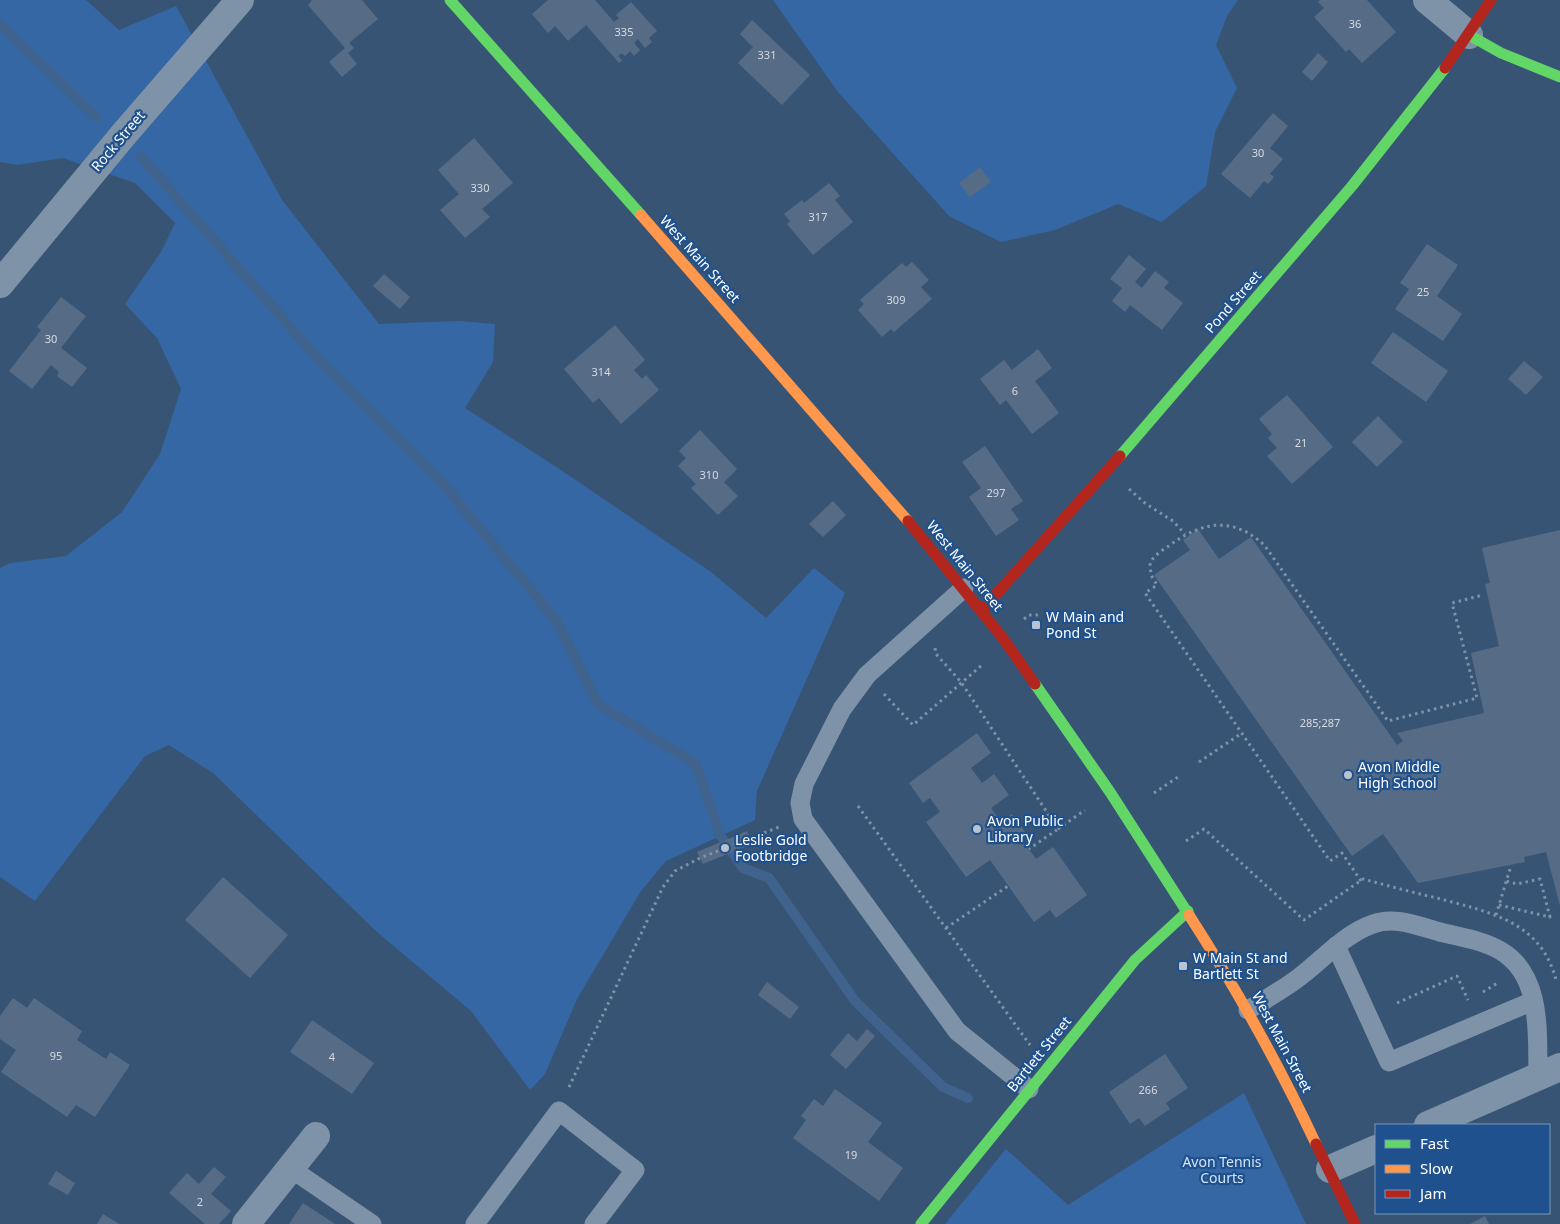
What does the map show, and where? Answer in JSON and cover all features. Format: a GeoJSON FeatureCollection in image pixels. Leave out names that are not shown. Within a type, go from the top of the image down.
{"type":"FeatureCollection","features":[{"type":"Feature","properties":{"kind":"main road","name":"West Main Street"},"geometry":{"type":"LineString","coordinates":[[450,0],[748,335],[964,588],[1002,637],[1063,722],[1188,911],[1248,1010],[1330,1170],[1355,1224]]}},
{"type":"Feature","properties":{"kind":"main road","name":"Pond Street"},"geometry":{"type":"LineString","coordinates":[[982,610],[1115,462],[1374,163],[1469,35],[1491,0]]}},
{"type":"Feature","properties":{"kind":"main road"},"geometry":{"type":"LineString","coordinates":[[1469,35],[1501,53],[1560,77]]}},
{"type":"Feature","properties":{"kind":"main road","name":"Bartlett Street"},"geometry":{"type":"LineString","coordinates":[[921,1224],[1135,960],[1188,911]]}},
{"type":"Feature","properties":{"kind":"street","name":"Rock Street"},"geometry":{"type":"LineString","coordinates":[[0,284],[124,134],[240,0]]}},
{"type":"Feature","properties":{"kind":"street"},"geometry":{"type":"LineString","coordinates":[[1427,0],[1469,35]]}},
{"type":"Feature","properties":{"kind":"street"},"geometry":{"type":"LineString","coordinates":[[1430,1124],[1549,1072]]}},
{"type":"Feature","properties":{"kind":"street"},"geometry":{"type":"LineString","coordinates":[[246,1224],[316,1136]]}},
{"type":"Feature","properties":{"kind":"street"},"geometry":{"type":"LineString","coordinates":[[1330,1170],[1375,1149]]}},
{"type":"Feature","properties":{"kind":"lane"},"geometry":{"type":"LineString","coordinates":[[964,588],[867,675],[842,709],[804,784],[800,803],[803,819],[957,1030],[1029,1090]]}},
{"type":"Feature","properties":{"kind":"lane"},"geometry":{"type":"LineString","coordinates":[[1248,1010],[1302,975],[1336,946],[1373,924],[1389,920],[1406,922],[1488,945],[1502,951],[1523,972],[1533,1002],[1549,1072]]}},
{"type":"Feature","properties":{"kind":"lane"},"geometry":{"type":"LineString","coordinates":[[1336,946],[1389,1062],[1533,1002]]}},
{"type":"Feature","properties":{"kind":"lane"},"geometry":{"type":"LineString","coordinates":[[475,1224],[558,1110],[635,1170],[594,1224]]}},
{"type":"Feature","properties":{"kind":"lane"},"geometry":{"type":"LineString","coordinates":[[290,1168],[372,1224]]}},
{"type":"Feature","properties":{"kind":"path"},"geometry":{"type":"LineString","coordinates":[[1134,493],[1146,504],[1173,521],[1185,534]]}},
{"type":"Feature","properties":{"kind":"path"},"geometry":{"type":"LineString","coordinates":[[1361,881],[1342,853],[1330,862],[1145,593],[1158,585],[1149,570],[1152,560],[1185,534],[1200,527],[1215,524],[1247,531],[1265,546],[1388,720],[1477,698],[1452,602],[1483,595]]}},
{"type":"Feature","properties":{"kind":"path"},"geometry":{"type":"LineString","coordinates":[[867,675],[913,725],[982,665],[976,656],[1029,615],[1038,614]]}},
{"type":"Feature","properties":{"kind":"path"},"geometry":{"type":"LineString","coordinates":[[937,643],[936,654],[961,682],[1058,829],[1029,849]]}},
{"type":"Feature","properties":{"kind":"path"},"geometry":{"type":"LineString","coordinates":[[1199,762],[1242,733]]}},
{"type":"Feature","properties":{"kind":"path"},"geometry":{"type":"LineString","coordinates":[[1154,793],[1181,775]]}},
{"type":"Feature","properties":{"kind":"path"},"geometry":{"type":"LineString","coordinates":[[858,806],[1032,1048],[1051,1064]]}},
{"type":"Feature","properties":{"kind":"path"},"geometry":{"type":"LineString","coordinates":[[558,1110],[663,887],[676,871],[700,858],[749,837],[803,819]]}},
{"type":"Feature","properties":{"kind":"path"},"geometry":{"type":"LineString","coordinates":[[1496,915],[1510,869]]}},
{"type":"Feature","properties":{"kind":"path"},"geometry":{"type":"LineString","coordinates":[[1499,905],[1550,917],[1540,879],[1517,884],[1506,881]]}},
{"type":"Feature","properties":{"kind":"path"},"geometry":{"type":"LineString","coordinates":[[946,928],[1008,886]]}},
{"type":"Feature","properties":{"kind":"path"},"geometry":{"type":"LineString","coordinates":[[1397,1003],[1457,976],[1469,1002],[1498,982],[1550,961]]}},
{"type":"Feature","properties":{"kind":"green space"},"geometry":{"type":"Polygon","coordinates":[[[0,0],[86,0],[119,30],[176,6],[282,200],[379,324],[459,321],[495,324],[493,362],[465,408],[561,470],[711,572],[766,618],[814,568],[845,593],[757,791],[755,820],[666,861],[641,891],[577,999],[545,1074],[530,1090],[471,1011],[377,932],[213,773],[169,745],[145,756],[35,901],[0,877],[0,568],[10,563],[66,556],[122,512],[160,454],[181,389],[157,338],[125,304],[161,252],[175,223],[135,183],[63,158],[18,165],[0,162],[0,0]]]}},
{"type":"Feature","properties":{"kind":"green space"},"geometry":{"type":"Polygon","coordinates":[[[773,0],[1238,0],[1227,16],[1216,45],[1237,88],[1215,132],[1206,186],[1162,222],[1118,204],[1055,230],[1001,242],[949,216],[838,92],[773,0]]]}},
{"type":"Feature","properties":{"kind":"green space","name":"Avon Tennis Courts"},"geometry":{"type":"Polygon","coordinates":[[[1244,1093],[1306,1224],[945,1224],[1006,1149],[1068,1205],[1244,1093]]]}},
{"type":"Feature","properties":{"kind":"building"},"geometry":{"type":"Polygon","coordinates":[[[312,0],[362,0],[378,19],[349,43],[354,48],[348,53],[357,64],[342,77],[329,62],[345,48],[308,5],[312,0]]]}},
{"type":"Feature","properties":{"kind":"building"},"geometry":{"type":"Polygon","coordinates":[[[548,0],[595,0],[614,22],[619,18],[616,15],[631,2],[657,31],[649,38],[652,42],[645,48],[638,39],[634,43],[640,50],[634,56],[630,51],[625,56],[622,53],[618,56],[622,60],[619,63],[586,25],[568,41],[555,26],[548,33],[532,14],[548,0]]]}},
{"type":"Feature","properties":{"kind":"building"},"geometry":{"type":"Polygon","coordinates":[[[1320,0],[1367,0],[1396,32],[1362,63],[1349,49],[1346,52],[1314,17],[1324,8],[1318,2],[1320,0]]]}},
{"type":"Feature","properties":{"kind":"building"},"geometry":{"type":"Polygon","coordinates":[[[752,20],[810,75],[782,105],[738,63],[753,47],[740,34],[752,20]]]}},
{"type":"Feature","properties":{"kind":"building"},"geometry":{"type":"Polygon","coordinates":[[[1318,53],[1328,62],[1312,81],[1302,72],[1318,53]]]}},
{"type":"Feature","properties":{"kind":"building"},"geometry":{"type":"Polygon","coordinates":[[[1273,113],[1288,126],[1270,148],[1283,159],[1270,174],[1274,177],[1268,184],[1264,181],[1250,198],[1221,174],[1273,113]]]}},
{"type":"Feature","properties":{"kind":"building"},"geometry":{"type":"Polygon","coordinates":[[[474,138],[513,183],[482,209],[490,217],[465,238],[440,210],[459,194],[438,170],[474,138]]]}},
{"type":"Feature","properties":{"kind":"building"},"geometry":{"type":"Polygon","coordinates":[[[980,167],[991,182],[970,197],[959,183],[980,167]]]}},
{"type":"Feature","properties":{"kind":"building"},"geometry":{"type":"Polygon","coordinates":[[[829,183],[840,196],[835,200],[853,222],[813,255],[787,224],[790,221],[784,214],[802,200],[804,203],[829,183]]]}},
{"type":"Feature","properties":{"kind":"building"},"geometry":{"type":"Polygon","coordinates":[[[1427,244],[1458,265],[1437,296],[1462,314],[1443,341],[1395,309],[1409,289],[1400,283],[1427,244]]]}},
{"type":"Feature","properties":{"kind":"building"},"geometry":{"type":"Polygon","coordinates":[[[1129,255],[1146,269],[1135,282],[1142,288],[1155,271],[1169,282],[1164,288],[1183,303],[1162,330],[1130,305],[1125,312],[1112,301],[1122,288],[1110,279],[1129,255]]]}},
{"type":"Feature","properties":{"kind":"building"},"geometry":{"type":"Polygon","coordinates":[[[912,262],[929,280],[921,287],[932,299],[894,332],[891,329],[882,337],[858,310],[864,304],[860,300],[902,263],[906,267],[912,262]]]}},
{"type":"Feature","properties":{"kind":"building"},"geometry":{"type":"Polygon","coordinates":[[[384,274],[410,297],[400,309],[373,286],[384,274]]]}},
{"type":"Feature","properties":{"kind":"building"},"geometry":{"type":"Polygon","coordinates":[[[61,297],[86,316],[61,348],[87,368],[72,387],[57,376],[59,372],[51,365],[32,389],[9,371],[41,330],[37,327],[61,297]]]}},
{"type":"Feature","properties":{"kind":"building"},"geometry":{"type":"Polygon","coordinates":[[[615,325],[645,360],[634,370],[642,379],[646,375],[659,390],[621,424],[599,398],[593,403],[564,369],[615,325]]]}},
{"type":"Feature","properties":{"kind":"building"},"geometry":{"type":"Polygon","coordinates":[[[1393,332],[1448,371],[1426,402],[1371,363],[1393,332]]]}},
{"type":"Feature","properties":{"kind":"building"},"geometry":{"type":"Polygon","coordinates":[[[1038,349],[1052,368],[1035,381],[1059,413],[1032,434],[1006,400],[1000,405],[980,379],[1004,360],[1012,370],[1038,349]]]}},
{"type":"Feature","properties":{"kind":"building"},"geometry":{"type":"Polygon","coordinates":[[[1524,361],[1543,377],[1526,395],[1508,379],[1524,361]]]}},
{"type":"Feature","properties":{"kind":"building"},"geometry":{"type":"Polygon","coordinates":[[[1287,395],[1333,447],[1292,484],[1267,456],[1277,448],[1268,438],[1272,434],[1259,419],[1287,395]]]}},
{"type":"Feature","properties":{"kind":"building"},"geometry":{"type":"Polygon","coordinates":[[[1378,416],[1403,442],[1377,467],[1352,442],[1378,416]]]}},
{"type":"Feature","properties":{"kind":"building"},"geometry":{"type":"Polygon","coordinates":[[[700,430],[737,469],[724,482],[738,496],[718,515],[691,488],[696,484],[678,466],[686,458],[679,451],[700,430]]]}},
{"type":"Feature","properties":{"kind":"building"},"geometry":{"type":"Polygon","coordinates":[[[985,446],[1023,501],[1011,509],[1019,520],[996,536],[969,497],[981,488],[962,462],[985,446]]]}},
{"type":"Feature","properties":{"kind":"building"},"geometry":{"type":"Polygon","coordinates":[[[833,501],[846,515],[823,537],[809,524],[833,501]]]}},
{"type":"Feature","properties":{"kind":"building"},"geometry":{"type":"Polygon","coordinates":[[[1198,529],[1219,559],[1251,537],[1397,745],[1403,741],[1397,733],[1484,713],[1471,653],[1499,646],[1485,584],[1490,583],[1482,548],[1560,530],[1560,906],[1546,852],[1524,857],[1525,862],[1418,883],[1383,834],[1352,856],[1154,575],[1190,550],[1183,540],[1198,529]]]}},
{"type":"Feature","properties":{"kind":"building","name":"Avon Public Library"},"geometry":{"type":"Polygon","coordinates":[[[977,733],[991,753],[971,768],[982,783],[994,774],[1009,795],[991,808],[1001,822],[1012,814],[1028,836],[1022,840],[1036,859],[1053,847],[1087,895],[1056,918],[1050,910],[1034,922],[990,860],[966,877],[926,822],[940,812],[930,798],[923,803],[909,783],[977,733]]]}},
{"type":"Feature","properties":{"kind":"building","name":"Leslie Gold Footbridge"},"geometry":{"type":"Polygon","coordinates":[[[747,831],[752,844],[703,864],[697,852],[747,831]]]}},
{"type":"Feature","properties":{"kind":"building"},"geometry":{"type":"Polygon","coordinates":[[[223,877],[288,935],[250,978],[185,920],[223,877]]]}},
{"type":"Feature","properties":{"kind":"building"},"geometry":{"type":"Polygon","coordinates":[[[767,982],[799,1007],[790,1019],[758,995],[767,982]]]}},
{"type":"Feature","properties":{"kind":"building"},"geometry":{"type":"Polygon","coordinates":[[[13,998],[27,1008],[34,998],[82,1031],[77,1040],[106,1059],[110,1052],[130,1065],[95,1117],[76,1105],[67,1117],[1,1072],[16,1050],[0,1039],[0,1016],[13,998]]]}},
{"type":"Feature","properties":{"kind":"building"},"geometry":{"type":"Polygon","coordinates":[[[312,1020],[374,1063],[352,1094],[290,1052],[312,1020]]]}},
{"type":"Feature","properties":{"kind":"building"},"geometry":{"type":"Polygon","coordinates":[[[867,1029],[875,1036],[846,1069],[830,1055],[848,1033],[857,1041],[867,1029]]]}},
{"type":"Feature","properties":{"kind":"building"},"geometry":{"type":"Polygon","coordinates":[[[1165,1054],[1188,1088],[1166,1103],[1170,1109],[1145,1126],[1139,1118],[1130,1124],[1109,1092],[1165,1054]]]}},
{"type":"Feature","properties":{"kind":"building"},"geometry":{"type":"Polygon","coordinates":[[[835,1089],[882,1123],[868,1142],[903,1168],[879,1201],[793,1138],[806,1120],[801,1116],[814,1099],[823,1106],[835,1089]]]}},
{"type":"Feature","properties":{"kind":"building"},"geometry":{"type":"Polygon","coordinates":[[[214,1167],[226,1177],[211,1194],[231,1211],[219,1224],[205,1224],[169,1193],[187,1173],[199,1184],[214,1167]]]}},
{"type":"Feature","properties":{"kind":"building"},"geometry":{"type":"Polygon","coordinates":[[[56,1171],[75,1183],[68,1195],[48,1184],[56,1171]]]}},
{"type":"Feature","properties":{"kind":"building"},"geometry":{"type":"Polygon","coordinates":[[[303,1203],[335,1224],[289,1224],[303,1203]]]}},
{"type":"Feature","properties":{"kind":"building"},"geometry":{"type":"Polygon","coordinates":[[[103,1214],[119,1224],[97,1224],[103,1214]]]}},
{"type":"Feature","properties":{"kind":"building"},"geometry":{"type":"Polygon","coordinates":[[[1485,1216],[1489,1224],[1470,1224],[1485,1216]]]}},
{"type":"Feature","properties":{"kind":"waterway"},"geometry":{"type":"LineString","coordinates":[[0,24],[96,117]]}},
{"type":"Feature","properties":{"kind":"waterway"},"geometry":{"type":"LineString","coordinates":[[141,157],[320,361],[443,484],[556,620],[598,704],[696,764],[720,835],[743,868],[769,878],[855,1001],[943,1087],[968,1098]]}},
{"type":"Feature","properties":{"kind":"traffic: fast"},"geometry":{"type":"LineString","coordinates":[[450,0],[641,215]]}},
{"type":"Feature","properties":{"kind":"traffic: fast"},"geometry":{"type":"LineString","coordinates":[[1469,35],[1501,53],[1560,77]]}},
{"type":"Feature","properties":{"kind":"traffic: fast"},"geometry":{"type":"LineString","coordinates":[[1120,456],[1352,186],[1445,68]]}},
{"type":"Feature","properties":{"kind":"traffic: fast"},"geometry":{"type":"LineString","coordinates":[[1035,684],[1110,792],[1189,915]]}},
{"type":"Feature","properties":{"kind":"traffic: fast"},"geometry":{"type":"LineString","coordinates":[[921,1224],[1135,960],[1188,911]]}},
{"type":"Feature","properties":{"kind":"traffic: slow"},"geometry":{"type":"LineString","coordinates":[[641,215],[908,521]]}},
{"type":"Feature","properties":{"kind":"traffic: slow"},"geometry":{"type":"LineString","coordinates":[[1189,915],[1256,1027],[1316,1144]]}},
{"type":"Feature","properties":{"kind":"traffic: jam"},"geometry":{"type":"LineString","coordinates":[[1445,68],[1491,0]]}},
{"type":"Feature","properties":{"kind":"traffic: jam"},"geometry":{"type":"LineString","coordinates":[[982,610],[1120,456]]}},
{"type":"Feature","properties":{"kind":"traffic: jam"},"geometry":{"type":"LineString","coordinates":[[908,521],[1002,637],[1035,684]]}},
{"type":"Feature","properties":{"kind":"traffic: jam"},"geometry":{"type":"LineString","coordinates":[[1316,1144],[1355,1224]]}},
{"type":"Feature","properties":{"kind":"place","name":"W Main and Pond St"},"geometry":{"type":"Point","coordinates":[1036,625]}},
{"type":"Feature","properties":{"kind":"place","name":"Avon Middle High School"},"geometry":{"type":"Point","coordinates":[1348,775]}},
{"type":"Feature","properties":{"kind":"place","name":"Avon Public Library"},"geometry":{"type":"Point","coordinates":[977,829]}},
{"type":"Feature","properties":{"kind":"place","name":"Leslie Gold Footbridge"},"geometry":{"type":"Point","coordinates":[725,848]}},
{"type":"Feature","properties":{"kind":"place","name":"W Main St and Bartlett St"},"geometry":{"type":"Point","coordinates":[1183,966]}}]}
